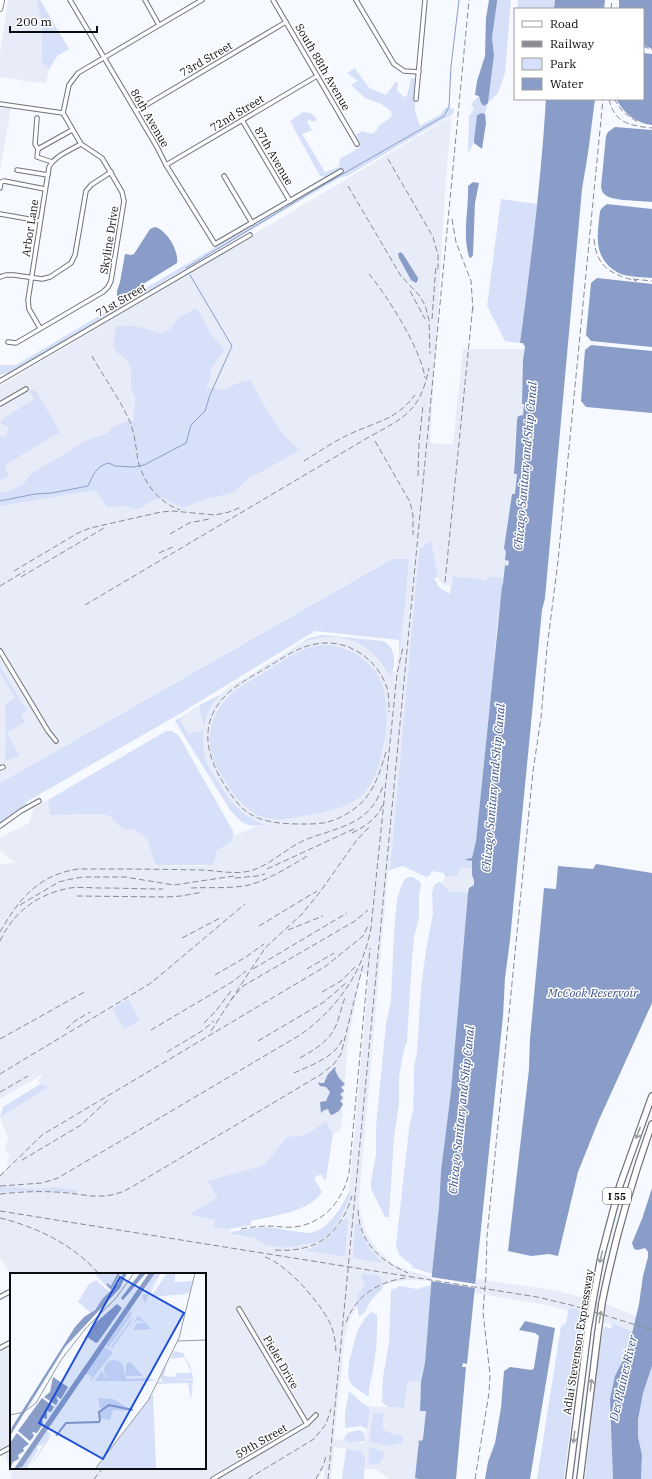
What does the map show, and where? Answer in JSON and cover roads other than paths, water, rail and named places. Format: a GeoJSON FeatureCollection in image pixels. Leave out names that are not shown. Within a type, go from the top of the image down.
{"type":"FeatureCollection","features":[{"type":"Feature","properties":{"kind":"highway","name":"Adlai Stevenson Expressway"},"geometry":{"type":"LineString","coordinates":[[569,1479],[588,1329],[601,1257],[620,1185],[652,1096]]}},
{"type":"Feature","properties":{"kind":"highway","name":"Adlai Stevenson Expressway"},"geometry":{"type":"LineString","coordinates":[[580,1479],[602,1303],[610,1263],[636,1170],[652,1124]]}},
{"type":"Feature","properties":{"kind":"main road"},"geometry":{"type":"LineString","coordinates":[[0,9],[2,0]]}},
{"type":"Feature","properties":{"kind":"street","name":"86th Avenue"},"geometry":{"type":"LineString","coordinates":[[70,0],[214,244],[252,223]]}},
{"type":"Feature","properties":{"kind":"street"},"geometry":{"type":"LineString","coordinates":[[145,0],[159,25]]}},
{"type":"Feature","properties":{"kind":"street"},"geometry":{"type":"LineString","coordinates":[[38,118],[35,144],[38,149],[37,157],[52,162],[81,144],[63,113],[71,81],[78,73],[202,0]]}},
{"type":"Feature","properties":{"kind":"street","name":"South 88th Avenue"},"geometry":{"type":"LineString","coordinates":[[273,0],[357,144]]}},
{"type":"Feature","properties":{"kind":"street"},"geometry":{"type":"LineString","coordinates":[[356,0],[394,64],[404,71],[419,72]]}},
{"type":"Feature","properties":{"kind":"street"},"geometry":{"type":"LineString","coordinates":[[416,99],[425,0]]}},
{"type":"Feature","properties":{"kind":"street","name":"73rd Street"},"geometry":{"type":"LineString","coordinates":[[136,111],[286,22]]}},
{"type":"Feature","properties":{"kind":"street","name":"72nd Street"},"geometry":{"type":"LineString","coordinates":[[166,165],[317,76]]}},
{"type":"Feature","properties":{"kind":"street"},"geometry":{"type":"LineString","coordinates":[[0,104],[63,113]]}},
{"type":"Feature","properties":{"kind":"street","name":"87th Avenue"},"geometry":{"type":"LineString","coordinates":[[242,120],[290,201]]}},
{"type":"Feature","properties":{"kind":"street"},"geometry":{"type":"LineString","coordinates":[[38,149],[72,130]]}},
{"type":"Feature","properties":{"kind":"street","name":"Skyline Drive"},"geometry":{"type":"LineString","coordinates":[[8,342],[16,343],[103,292],[111,283],[124,201],[122,192],[102,158],[81,144]]}},
{"type":"Feature","properties":{"kind":"street","name":"Arbor Lane"},"geometry":{"type":"LineString","coordinates":[[40,328],[28,305],[45,189],[52,162]]}},
{"type":"Feature","properties":{"kind":"street"},"geometry":{"type":"LineString","coordinates":[[17,170],[48,175]]}},
{"type":"Feature","properties":{"kind":"street"},"geometry":{"type":"LineString","coordinates":[[224,176],[252,223],[341,171]]}},
{"type":"Feature","properties":{"kind":"street"},"geometry":{"type":"LineString","coordinates":[[0,277],[11,275],[40,279],[50,277],[69,265],[75,255],[86,191],[92,183],[111,172]]}},
{"type":"Feature","properties":{"kind":"street"},"geometry":{"type":"LineString","coordinates":[[0,188],[1,182],[4,181],[45,189]]}},
{"type":"Feature","properties":{"kind":"street"},"geometry":{"type":"LineString","coordinates":[[0,214],[40,221]]}},
{"type":"Feature","properties":{"kind":"street","name":"71st Street"},"geometry":{"type":"LineString","coordinates":[[0,381],[250,235]]}},
{"type":"Feature","properties":{"kind":"street"},"geometry":{"type":"LineString","coordinates":[[0,404],[26,389]]}},
{"type":"Feature","properties":{"kind":"street"},"geometry":{"type":"LineString","coordinates":[[0,651],[48,731],[56,741]]}},
{"type":"Feature","properties":{"kind":"street"},"geometry":{"type":"LineString","coordinates":[[0,826],[21,811],[39,801]]}},
{"type":"Feature","properties":{"kind":"street"},"geometry":{"type":"LineString","coordinates":[[0,1298],[10,1292]]}},
{"type":"Feature","properties":{"kind":"street","name":"Pielet Drive"},"geometry":{"type":"LineString","coordinates":[[239,1309],[307,1424]]}},
{"type":"Feature","properties":{"kind":"street"},"geometry":{"type":"LineString","coordinates":[[0,1348],[10,1343]]}},
{"type":"Feature","properties":{"kind":"street","name":"59th Street"},"geometry":{"type":"LineString","coordinates":[[213,1479],[307,1424],[316,1415]]}},
{"type":"Feature","properties":{"kind":"street"},"geometry":{"type":"LineString","coordinates":[[0,1453],[10,1448]]}},
{"type":"Feature","properties":{"kind":"water"},"geometry":{"type":"Polygon","coordinates":[[[489,0],[497,0],[497,2],[492,38],[494,55],[488,103],[484,106],[481,103],[479,96],[475,95],[477,81],[485,56],[486,18],[489,0]]]}},
{"type":"Feature","properties":{"kind":"water"},"geometry":{"type":"Polygon","coordinates":[[[555,0],[605,0],[604,8],[554,8],[555,0]]]}},
{"type":"Feature","properties":{"kind":"water"},"geometry":{"type":"Polygon","coordinates":[[[619,0],[652,0],[652,49],[644,45],[644,8],[619,8],[619,0]]]}},
{"type":"Feature","properties":{"kind":"water"},"geometry":{"type":"Polygon","coordinates":[[[644,53],[652,54],[652,125],[635,120],[623,109],[617,100],[644,100],[644,53]]]}},
{"type":"Feature","properties":{"kind":"water","name":"Chicago Sanitary and Ship Canal"},"geometry":{"type":"Polygon","coordinates":[[[546,100],[595,100],[582,189],[545,598],[542,610],[505,978],[503,1016],[467,1364],[463,1363],[462,1367],[466,1367],[456,1479],[419,1479],[415,1478],[419,1440],[421,1441],[423,1439],[426,1411],[420,1411],[421,1382],[425,1363],[441,1171],[451,1091],[468,893],[469,888],[474,885],[472,861],[466,859],[472,858],[476,841],[502,586],[505,565],[508,566],[509,561],[505,560],[506,552],[504,548],[512,494],[515,494],[517,474],[514,474],[517,420],[518,416],[523,415],[524,404],[522,404],[523,360],[525,347],[523,343],[520,343],[541,160],[546,100]]]}},
{"type":"Feature","properties":{"kind":"water"},"geometry":{"type":"Polygon","coordinates":[[[482,113],[485,114],[486,123],[482,149],[474,143],[474,140],[477,115],[482,113]]]}},
{"type":"Feature","properties":{"kind":"water"},"geometry":{"type":"Polygon","coordinates":[[[615,127],[652,130],[652,202],[613,198],[609,197],[603,192],[601,187],[606,136],[608,132],[615,127]]]}},
{"type":"Feature","properties":{"kind":"water"},"geometry":{"type":"Polygon","coordinates":[[[473,182],[479,183],[475,203],[473,255],[471,258],[469,257],[467,248],[466,230],[468,186],[473,182]]]}},
{"type":"Feature","properties":{"kind":"water"},"geometry":{"type":"Polygon","coordinates":[[[607,204],[652,209],[652,278],[631,276],[617,272],[601,255],[598,241],[600,211],[607,204]]]}},
{"type":"Feature","properties":{"kind":"water"},"geometry":{"type":"Polygon","coordinates":[[[155,227],[164,232],[168,237],[174,247],[177,263],[119,299],[117,298],[117,291],[125,254],[134,254],[150,229],[155,227]]]}},
{"type":"Feature","properties":{"kind":"water"},"geometry":{"type":"Polygon","coordinates":[[[400,252],[403,254],[418,278],[416,283],[411,280],[399,258],[398,254],[400,252]]]}},
{"type":"Feature","properties":{"kind":"water"},"geometry":{"type":"Polygon","coordinates":[[[597,278],[652,284],[652,347],[591,341],[586,335],[591,283],[597,278]]]}},
{"type":"Feature","properties":{"kind":"water"},"geometry":{"type":"Polygon","coordinates":[[[591,345],[652,351],[652,413],[586,407],[581,401],[585,350],[591,345]]]}},
{"type":"Feature","properties":{"kind":"water","name":"McCook Reservoir"},"geometry":{"type":"Polygon","coordinates":[[[596,864],[652,873],[652,1003],[598,1122],[578,1172],[558,1256],[549,1254],[531,1256],[508,1251],[529,1069],[530,1039],[544,888],[556,889],[558,866],[593,869],[596,864]]]}},
{"type":"Feature","properties":{"kind":"water"},"geometry":{"type":"Polygon","coordinates":[[[335,1067],[339,1078],[345,1084],[341,1087],[344,1091],[340,1094],[343,1098],[340,1101],[343,1104],[339,1111],[332,1115],[328,1109],[321,1113],[320,1102],[326,1101],[330,1092],[326,1087],[320,1086],[318,1083],[324,1083],[328,1074],[335,1067]]]}},
{"type":"Feature","properties":{"kind":"water","name":"Des Plaines River"},"geometry":{"type":"Polygon","coordinates":[[[652,1188],[652,1366],[643,1393],[638,1420],[638,1437],[642,1455],[641,1479],[613,1479],[610,1399],[615,1376],[628,1350],[639,1304],[648,1252],[645,1248],[638,1250],[634,1249],[632,1243],[652,1188]]]}},
{"type":"Feature","properties":{"kind":"water"},"geometry":{"type":"Polygon","coordinates":[[[525,1321],[555,1328],[530,1479],[485,1479],[488,1462],[495,1443],[501,1408],[504,1371],[510,1367],[532,1370],[534,1368],[539,1336],[535,1333],[519,1330],[525,1321]]]}},
{"type":"Feature","properties":{"kind":"waterway"},"geometry":{"type":"LineString","coordinates":[[186,268],[313,191],[444,116],[449,107],[451,66],[459,0]]}},
{"type":"Feature","properties":{"kind":"waterway"},"geometry":{"type":"LineString","coordinates":[[0,501],[88,486],[98,469],[105,464],[109,463],[115,466],[133,467],[144,465],[186,443],[191,425],[205,411],[210,395],[232,346],[190,275]]}},
{"type":"Feature","properties":{"kind":"railway"},"geometry":{"type":"LineString","coordinates":[[328,1479],[469,0]]}},
{"type":"Feature","properties":{"kind":"railway"},"geometry":{"type":"LineString","coordinates":[[611,8],[612,0]]}},
{"type":"Feature","properties":{"kind":"railway"},"geometry":{"type":"LineString","coordinates":[[644,46],[652,50]]}},
{"type":"Feature","properties":{"kind":"railway"},"geometry":{"type":"LineString","coordinates":[[475,1479],[489,1393],[490,1375],[483,1312],[487,1236],[533,771],[541,718],[547,648],[558,561],[603,100]]}},
{"type":"Feature","properties":{"kind":"railway"},"geometry":{"type":"LineString","coordinates":[[609,100],[611,107],[615,113],[624,122],[652,128]]}},
{"type":"Feature","properties":{"kind":"railway"},"geometry":{"type":"LineString","coordinates":[[615,100],[623,112],[639,123]]}},
{"type":"Feature","properties":{"kind":"railway"},"geometry":{"type":"LineString","coordinates":[[388,159],[433,237],[438,255],[438,270]]}},
{"type":"Feature","properties":{"kind":"railway"},"geometry":{"type":"LineString","coordinates":[[348,186],[401,276],[419,295],[425,305],[429,320],[430,354]]}},
{"type":"Feature","properties":{"kind":"railway"},"geometry":{"type":"LineString","coordinates":[[452,219],[456,242],[471,281],[473,310]]}},
{"type":"Feature","properties":{"kind":"railway"},"geometry":{"type":"LineString","coordinates":[[594,239],[598,257],[607,268],[620,276],[637,281]]}},
{"type":"Feature","properties":{"kind":"railway"},"geometry":{"type":"LineString","coordinates":[[432,319],[436,265]]}},
{"type":"Feature","properties":{"kind":"railway"},"geometry":{"type":"LineString","coordinates":[[369,274],[394,309],[411,338],[425,378]]}},
{"type":"Feature","properties":{"kind":"railway"},"geometry":{"type":"LineString","coordinates":[[633,279],[652,281]]}},
{"type":"Feature","properties":{"kind":"railway"},"geometry":{"type":"LineString","coordinates":[[410,291],[425,319]]}},
{"type":"Feature","properties":{"kind":"railway"},"geometry":{"type":"LineString","coordinates":[[445,582],[473,304]]}},
{"type":"Feature","properties":{"kind":"railway"},"geometry":{"type":"LineString","coordinates":[[92,356],[130,422],[138,461],[144,477],[159,497],[180,510]]}},
{"type":"Feature","properties":{"kind":"railway"},"geometry":{"type":"LineString","coordinates":[[85,605],[401,418],[416,404],[421,395],[429,368]]}},
{"type":"Feature","properties":{"kind":"railway"},"geometry":{"type":"LineString","coordinates":[[304,461],[332,443],[393,415],[408,404],[415,395]]}},
{"type":"Feature","properties":{"kind":"railway"},"geometry":{"type":"LineString","coordinates":[[418,476],[419,443],[423,405]]}},
{"type":"Feature","properties":{"kind":"railway"},"geometry":{"type":"LineString","coordinates":[[375,441],[410,502],[413,515],[413,535]]}},
{"type":"Feature","properties":{"kind":"railway"},"geometry":{"type":"LineString","coordinates":[[14,571],[78,533],[90,528],[161,512],[173,511],[215,515],[229,512],[241,507]]}},
{"type":"Feature","properties":{"kind":"railway"},"geometry":{"type":"LineString","coordinates":[[170,534],[189,523],[209,519]]}},
{"type":"Feature","properties":{"kind":"railway"},"geometry":{"type":"LineString","coordinates":[[21,577],[104,528]]}},
{"type":"Feature","properties":{"kind":"railway"},"geometry":{"type":"LineString","coordinates":[[159,553],[173,547]]}},
{"type":"Feature","properties":{"kind":"railway"},"geometry":{"type":"LineString","coordinates":[[0,586],[25,571]]}},
{"type":"Feature","properties":{"kind":"railway"},"geometry":{"type":"LineString","coordinates":[[386,752],[373,787],[365,799],[349,812],[335,820],[328,822],[311,824],[276,823],[250,814],[236,801],[219,775],[213,761],[209,747],[208,733],[210,720],[217,706],[232,689],[293,652],[311,645],[323,643],[347,646],[367,658],[376,667],[387,688],[389,697],[389,712]]}},
{"type":"Feature","properties":{"kind":"railway"},"geometry":{"type":"LineString","coordinates":[[0,1186],[42,1183],[58,1178],[300,1035],[326,1014],[337,1001],[355,974],[362,960],[371,928],[397,674],[403,647]]}},
{"type":"Feature","properties":{"kind":"railway"},"geometry":{"type":"LineString","coordinates":[[0,932],[22,899],[31,890],[41,883],[64,872],[78,869],[199,870],[237,873],[250,871],[272,861],[298,843],[352,823],[370,809],[383,786]]}},
{"type":"Feature","properties":{"kind":"railway"},"geometry":{"type":"LineString","coordinates":[[352,833],[370,822],[378,814],[383,804]]}},
{"type":"Feature","properties":{"kind":"railway"},"geometry":{"type":"LineString","coordinates":[[231,1000],[265,948],[302,914],[320,892],[356,841],[369,827]]}},
{"type":"Feature","properties":{"kind":"railway"},"geometry":{"type":"LineString","coordinates":[[267,869],[356,828]]}},
{"type":"Feature","properties":{"kind":"railway"},"geometry":{"type":"LineString","coordinates":[[191,888],[249,885],[273,876],[309,855]]}},
{"type":"Feature","properties":{"kind":"railway"},"geometry":{"type":"LineString","coordinates":[[235,878],[265,874]]}},
{"type":"Feature","properties":{"kind":"railway"},"geometry":{"type":"LineString","coordinates":[[20,905],[59,882],[83,877],[125,877],[174,885],[234,876]]}},
{"type":"Feature","properties":{"kind":"railway"},"geometry":{"type":"LineString","coordinates":[[0,941],[5,931],[18,914],[35,901],[54,892],[78,887],[163,889]]}},
{"type":"Feature","properties":{"kind":"railway"},"geometry":{"type":"LineString","coordinates":[[259,926],[317,891]]}},
{"type":"Feature","properties":{"kind":"railway"},"geometry":{"type":"LineString","coordinates":[[77,896],[166,897],[203,892]]}},
{"type":"Feature","properties":{"kind":"railway"},"geometry":{"type":"LineString","coordinates":[[0,1074],[151,983],[245,904]]}},
{"type":"Feature","properties":{"kind":"railway"},"geometry":{"type":"LineString","coordinates":[[211,1031],[231,1000],[243,986],[355,921],[368,910]]}},
{"type":"Feature","properties":{"kind":"railway"},"geometry":{"type":"LineString","coordinates":[[253,969],[347,913]]}},
{"type":"Feature","properties":{"kind":"railway"},"geometry":{"type":"LineString","coordinates":[[288,930],[323,916]]}},
{"type":"Feature","properties":{"kind":"railway"},"geometry":{"type":"LineString","coordinates":[[182,938],[222,917]]}},
{"type":"Feature","properties":{"kind":"railway"},"geometry":{"type":"LineString","coordinates":[[0,1176],[42,1135],[326,966],[363,936],[369,924]]}},
{"type":"Feature","properties":{"kind":"railway"},"geometry":{"type":"LineString","coordinates":[[215,975],[246,957],[264,944]]}},
{"type":"Feature","properties":{"kind":"railway"},"geometry":{"type":"LineString","coordinates":[[241,1229],[262,1226],[294,1227],[304,1225],[323,1216],[337,1202],[342,1193],[349,1173],[370,948]]}},
{"type":"Feature","properties":{"kind":"railway"},"geometry":{"type":"LineString","coordinates":[[307,969],[334,953]]}},
{"type":"Feature","properties":{"kind":"railway"},"geometry":{"type":"LineString","coordinates":[[0,1194],[48,1192],[102,1196],[120,1193],[320,1075],[334,1064],[341,1054],[363,965]]}},
{"type":"Feature","properties":{"kind":"railway"},"geometry":{"type":"LineString","coordinates":[[322,992],[341,981],[355,967]]}},
{"type":"Feature","properties":{"kind":"railway"},"geometry":{"type":"LineString","coordinates":[[151,1030],[232,982],[246,971]]}},
{"type":"Feature","properties":{"kind":"railway"},"geometry":{"type":"LineString","coordinates":[[258,1041],[324,1002],[346,983]]}},
{"type":"Feature","properties":{"kind":"railway"},"geometry":{"type":"LineString","coordinates":[[0,1039],[86,991]]}},
{"type":"Feature","properties":{"kind":"railway"},"geometry":{"type":"LineString","coordinates":[[204,1023],[215,1012],[231,991]]}},
{"type":"Feature","properties":{"kind":"railway"},"geometry":{"type":"LineString","coordinates":[[300,1058],[318,1047],[332,1033],[346,996]]}},
{"type":"Feature","properties":{"kind":"railway"},"geometry":{"type":"LineString","coordinates":[[66,1029],[75,1021],[90,1012]]}},
{"type":"Feature","properties":{"kind":"railway"},"geometry":{"type":"LineString","coordinates":[[167,1052],[202,1031],[214,1021]]}},
{"type":"Feature","properties":{"kind":"railway"},"geometry":{"type":"LineString","coordinates":[[294,1073],[315,1064],[334,1052],[342,1040]]}},
{"type":"Feature","properties":{"kind":"railway"},"geometry":{"type":"LineString","coordinates":[[0,1092],[28,1076]]}},
{"type":"Feature","properties":{"kind":"railway"},"geometry":{"type":"LineString","coordinates":[[22,1160],[81,1125],[108,1100]]}},
{"type":"Feature","properties":{"kind":"railway"},"geometry":{"type":"LineString","coordinates":[[275,1250],[303,1248],[314,1245],[324,1239],[341,1221],[352,1196]]}},
{"type":"Feature","properties":{"kind":"railway"},"geometry":{"type":"LineString","coordinates":[[358,1210],[362,1232],[373,1249],[389,1263],[408,1273]]}},
{"type":"Feature","properties":{"kind":"railway"},"geometry":{"type":"LineString","coordinates":[[0,1211],[537,1297],[575,1306],[652,1330]]}},
{"type":"Feature","properties":{"kind":"railway"},"geometry":{"type":"LineString","coordinates":[[0,1218],[28,1226],[54,1238],[78,1254],[98,1273]]}},
{"type":"Feature","properties":{"kind":"railway"},"geometry":{"type":"LineString","coordinates":[[265,1257],[292,1275],[317,1303],[329,1321],[332,1329],[336,1354]]}},
{"type":"Feature","properties":{"kind":"railway"},"geometry":{"type":"LineString","coordinates":[[346,1322],[356,1305],[369,1292],[385,1283],[405,1278]]}},
{"type":"Feature","properties":{"kind":"railway"},"geometry":{"type":"LineString","coordinates":[[248,1479],[314,1439],[326,1424],[331,1409]]}},
{"type":"Feature","properties":{"kind":"railway"},"geometry":{"type":"LineString","coordinates":[[316,1479],[324,1464],[326,1455]]}},
{"type":"Feature","properties":{"kind":"railway"},"geometry":{"type":"LineString","coordinates":[[94,1479],[102,1469]]}}]}
